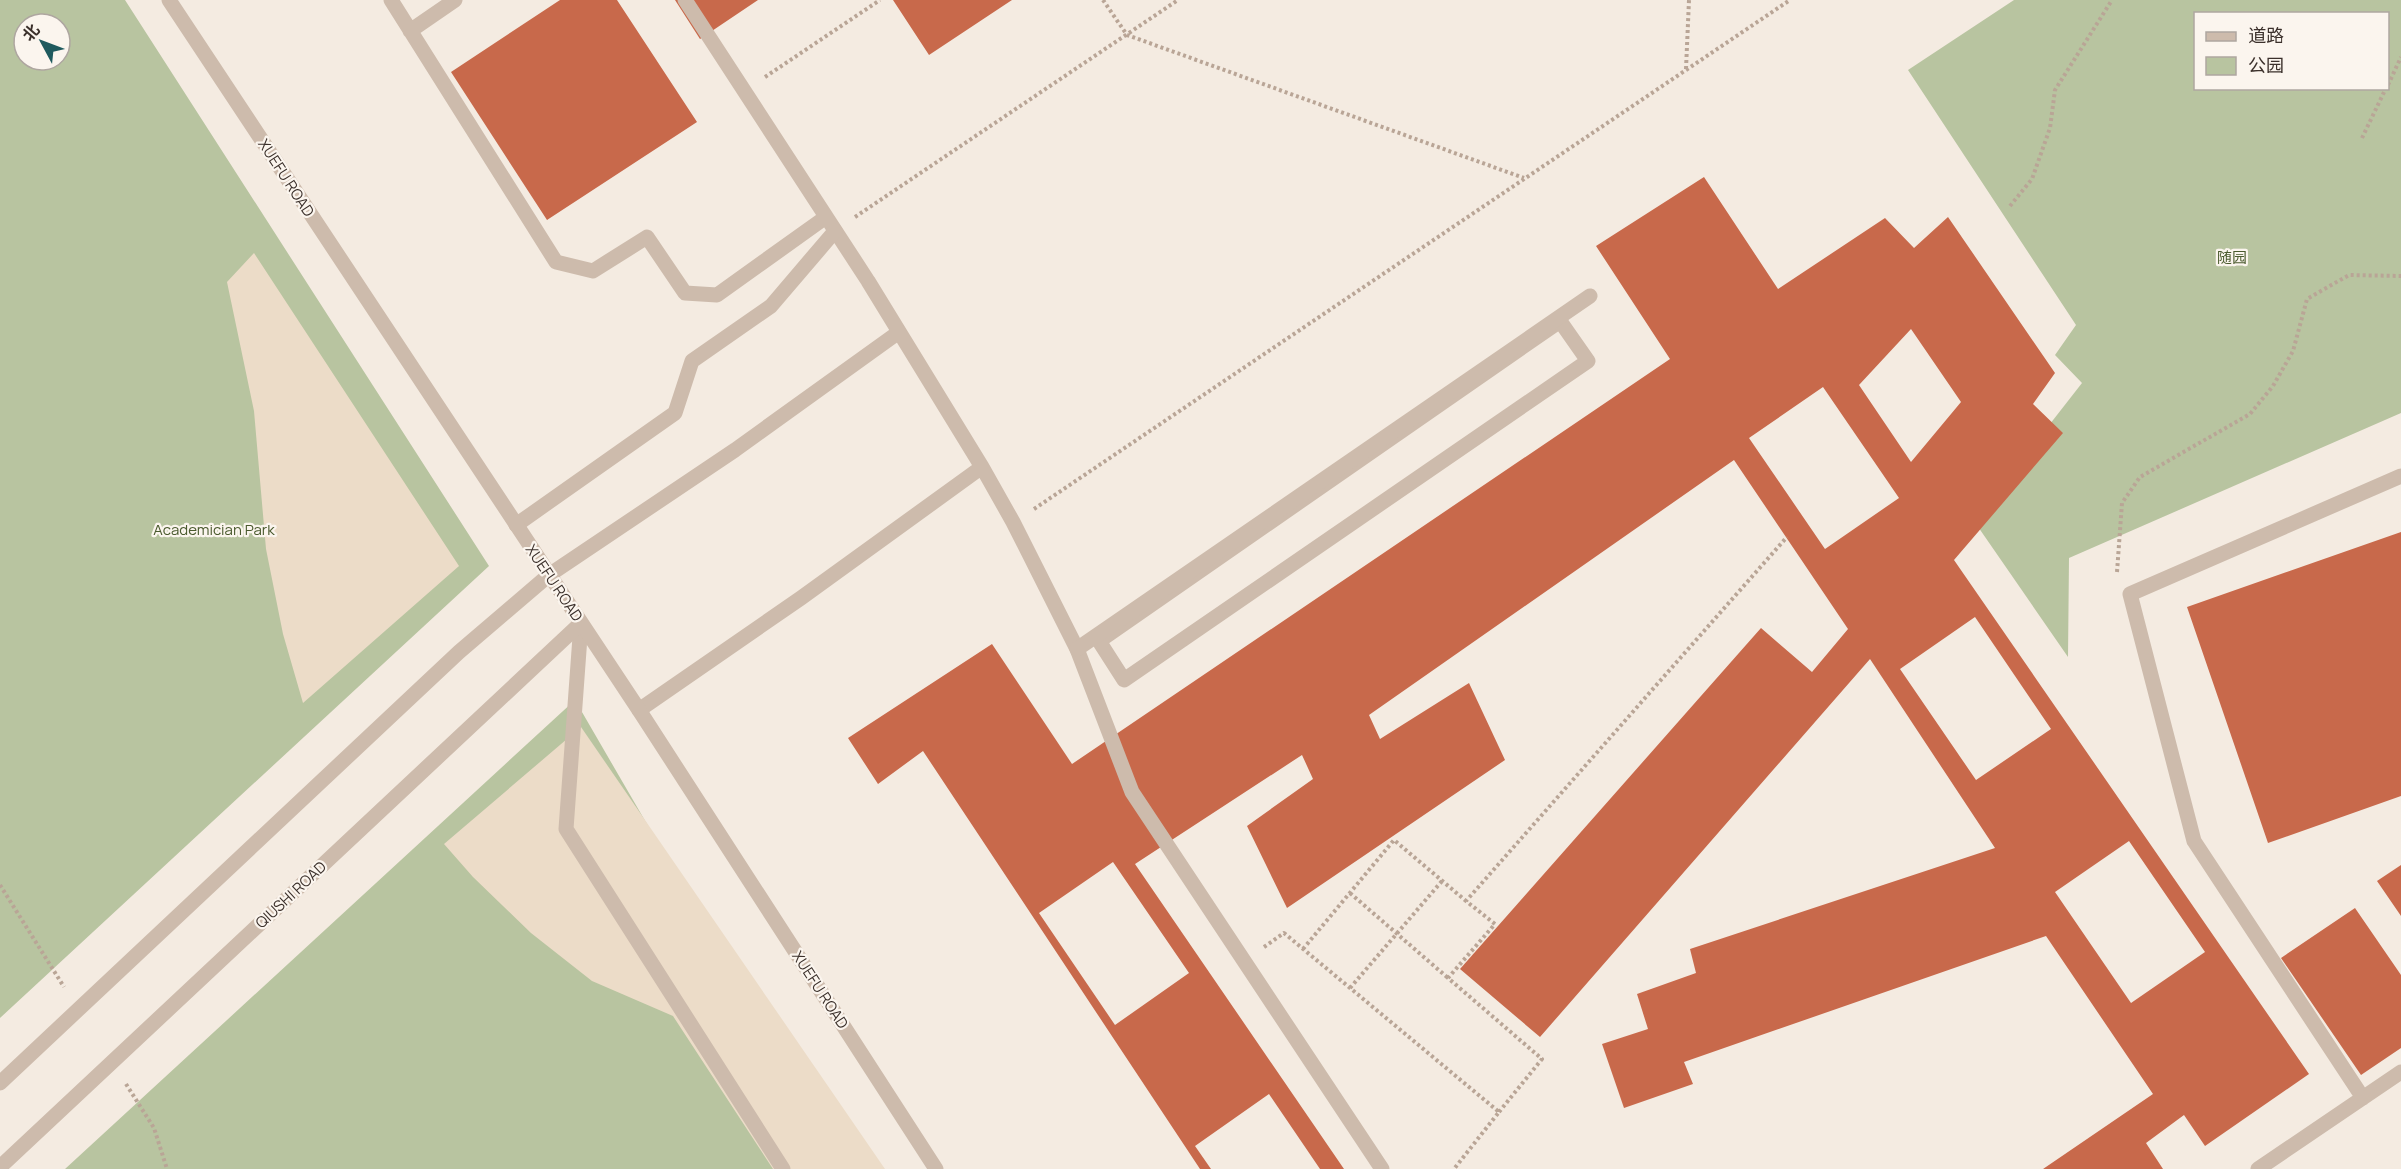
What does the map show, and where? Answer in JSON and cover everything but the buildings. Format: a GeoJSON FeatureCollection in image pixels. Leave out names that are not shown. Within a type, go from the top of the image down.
{"type":"FeatureCollection","features":[{"type":"Feature","properties":{"kind":"street","name":"XUEFU ROAD"},"geometry":{"type":"LineString","coordinates":[[169,0],[639,710],[936,1169]]}},
{"type":"Feature","properties":{"kind":"street"},"geometry":{"type":"LineString","coordinates":[[391,0],[556,262],[593,271],[647,237],[686,293],[717,296],[826,217]]}},
{"type":"Feature","properties":{"kind":"street"},"geometry":{"type":"LineString","coordinates":[[410,31],[456,0]]}},
{"type":"Feature","properties":{"kind":"street"},"geometry":{"type":"LineString","coordinates":[[685,0],[835,231],[982,467],[1013,522],[1077,649],[1132,792],[1382,1169]]}},
{"type":"Feature","properties":{"kind":"street"},"geometry":{"type":"LineString","coordinates":[[516,525],[675,413],[692,361],[771,306],[835,231]]}},
{"type":"Feature","properties":{"kind":"street"},"geometry":{"type":"LineString","coordinates":[[1077,649],[1590,296]]}},
{"type":"Feature","properties":{"kind":"street"},"geometry":{"type":"LineString","coordinates":[[1560,321],[1588,361],[1124,680],[1099,641],[1560,321]]}},
{"type":"Feature","properties":{"kind":"street"},"geometry":{"type":"LineString","coordinates":[[0,1083],[459,652],[549,575],[735,450],[898,332]]}},
{"type":"Feature","properties":{"kind":"street"},"geometry":{"type":"LineString","coordinates":[[639,710],[801,598],[982,467]]}},
{"type":"Feature","properties":{"kind":"street"},"geometry":{"type":"LineString","coordinates":[[2363,1098],[2194,842],[2130,594],[2401,476]]}},
{"type":"Feature","properties":{"kind":"street"},"geometry":{"type":"LineString","coordinates":[[581,623],[566,829],[783,1169]]}},
{"type":"Feature","properties":{"kind":"street","name":"QIUSHI ROAD"},"geometry":{"type":"LineString","coordinates":[[0,1167],[581,623]]}},
{"type":"Feature","properties":{"kind":"street"},"geometry":{"type":"LineString","coordinates":[[2258,1169],[2401,1072]]}},
{"type":"Feature","properties":{"kind":"path"},"geometry":{"type":"LineString","coordinates":[[744,91],[880,0]]}},
{"type":"Feature","properties":{"kind":"path"},"geometry":{"type":"LineString","coordinates":[[1103,0],[1127,35],[1524,179]]}},
{"type":"Feature","properties":{"kind":"path"},"geometry":{"type":"LineString","coordinates":[[835,231],[1178,0]]}},
{"type":"Feature","properties":{"kind":"path"},"geometry":{"type":"LineString","coordinates":[[1686,70],[1689,0]]}},
{"type":"Feature","properties":{"kind":"path"},"geometry":{"type":"LineString","coordinates":[[1013,522],[1790,0]]}},
{"type":"Feature","properties":{"kind":"path"},"geometry":{"type":"LineString","coordinates":[[2010,206],[2032,179],[2049,128],[2055,90],[2112,0]]}},
{"type":"Feature","properties":{"kind":"path"},"geometry":{"type":"LineString","coordinates":[[2389,83],[2401,57]]}},
{"type":"Feature","properties":{"kind":"path"},"geometry":{"type":"LineString","coordinates":[[2362,138],[2386,90]]}},
{"type":"Feature","properties":{"kind":"path"},"geometry":{"type":"LineString","coordinates":[[2130,594],[2117,571],[2122,503],[2140,477],[2250,414],[2273,386],[2293,351],[2307,299],[2349,275],[2401,276]]}},
{"type":"Feature","properties":{"kind":"path"},"geometry":{"type":"LineString","coordinates":[[1466,901],[1787,537]]}},
{"type":"Feature","properties":{"kind":"path"},"geometry":{"type":"LineString","coordinates":[[1303,949],[1394,840],[1495,924],[1448,978]]}},
{"type":"Feature","properties":{"kind":"path"},"geometry":{"type":"LineString","coordinates":[[1350,988],[1442,881]]}},
{"type":"Feature","properties":{"kind":"path"},"geometry":{"type":"LineString","coordinates":[[1350,893],[1542,1059],[1454,1169]]}},
{"type":"Feature","properties":{"kind":"path"},"geometry":{"type":"LineString","coordinates":[[1244,961],[1284,933],[1499,1112]]}},
{"type":"Feature","properties":{"kind":"green space","name":"Academician Park"},"geometry":{"type":"Polygon","coordinates":[[[0,0],[125,0],[489,566],[0,1018],[0,0]]]}},
{"type":"Feature","properties":{"kind":"green space","name":"随园"},"geometry":{"type":"Polygon","coordinates":[[[2014,0],[2401,0],[2401,413],[2069,558],[2068,657],[1974,521],[2082,383],[2055,355],[2076,325],[1908,70],[2014,0]]]}},
{"type":"Feature","properties":{"kind":"green space"},"geometry":{"type":"Polygon","coordinates":[[[575,700],[847,1169],[65,1169],[575,700]]]}},
{"type":"Feature","properties":{"kind":"shaded area"},"geometry":{"type":"Polygon","coordinates":[[[254,253],[459,566],[303,703],[283,634],[266,549],[254,411],[227,282],[254,253]]]}},
{"type":"Feature","properties":{"kind":"shaded area"},"geometry":{"type":"Polygon","coordinates":[[[581,727],[885,1169],[773,1169],[673,1016],[592,981],[531,933],[473,877],[444,844],[581,727]]]}}]}
